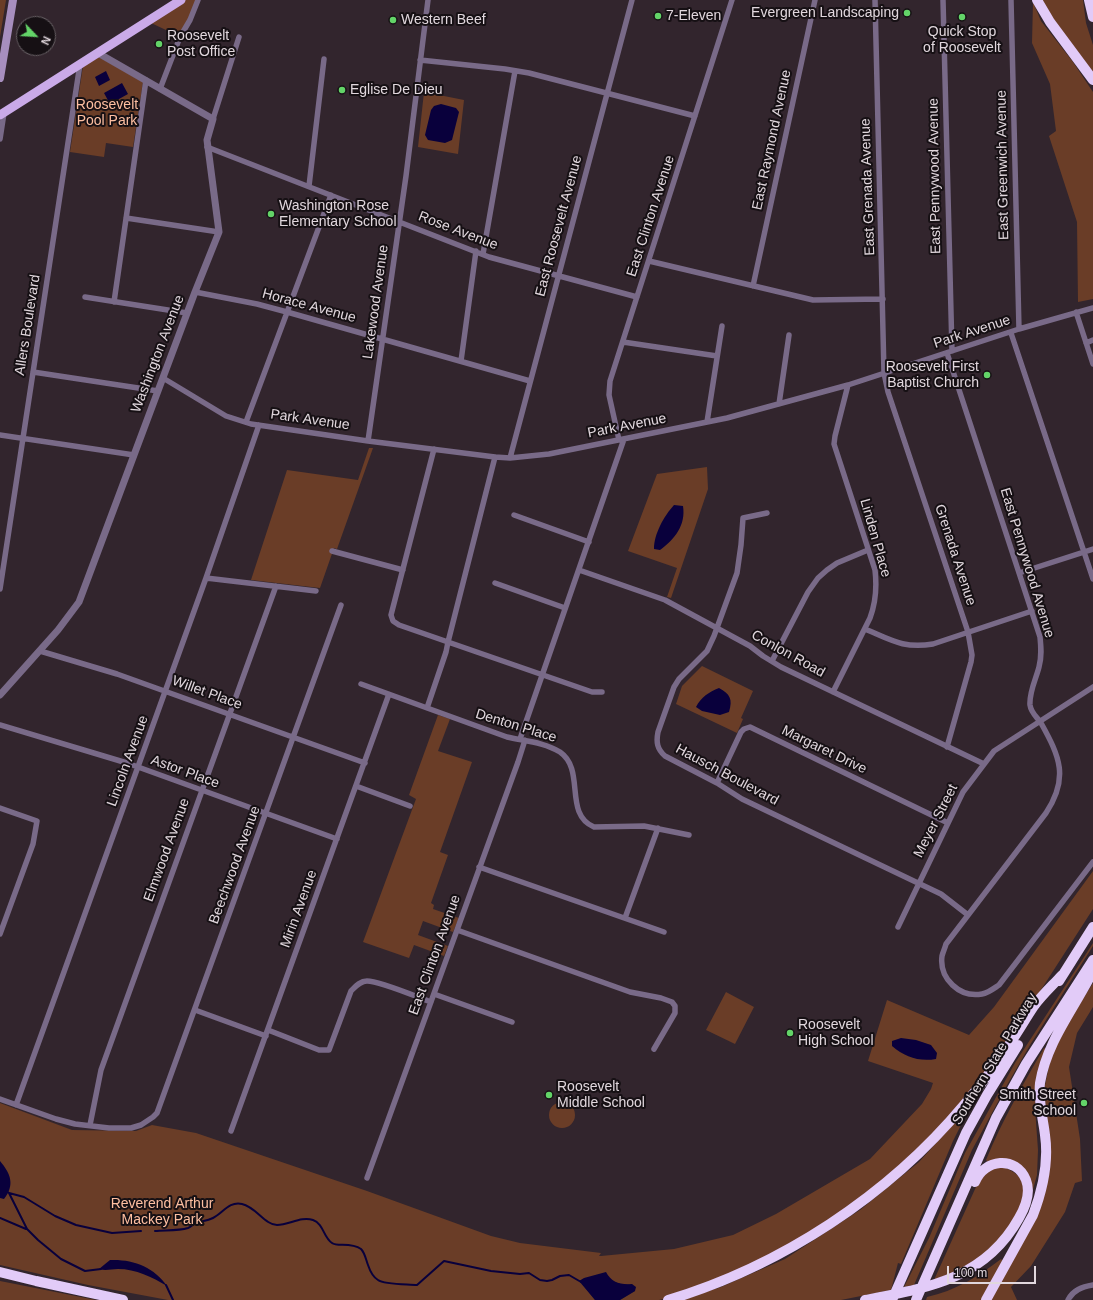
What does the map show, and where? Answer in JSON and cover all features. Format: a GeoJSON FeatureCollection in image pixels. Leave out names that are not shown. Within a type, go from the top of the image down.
{"type":"FeatureCollection","features":[{"type":"Feature","properties":{"kind":"highway"},"geometry":{"type":"LineString","coordinates":[[1037,0],[1050,22],[1093,80]]}},
{"type":"Feature","properties":{"kind":"highway"},"geometry":{"type":"LineString","coordinates":[[1089,0],[1093,16]]}},
{"type":"Feature","properties":{"kind":"highway","name":"Southern State Parkway"},"geometry":{"type":"LineString","coordinates":[[892,1300],[954,1158],[976,1114],[1002,1070],[1093,927]]}},
{"type":"Feature","properties":{"kind":"highway","name":"Southern State Parkway"},"geometry":{"type":"LineString","coordinates":[[916,1300],[971,1177],[984,1144],[1006,1100],[1026,1064],[1093,960]]}},
{"type":"Feature","properties":{"kind":"highway"},"geometry":{"type":"LineString","coordinates":[[892,1300],[966,1277],[991,1260],[1011,1240],[1026,1215],[1036,1191],[1040,1164],[1038,1109],[1039,1094],[1043,1070],[1050,1046],[1084,990],[1093,971]]}},
{"type":"Feature","properties":{"kind":"highway"},"geometry":{"type":"LineString","coordinates":[[668,1300],[731,1277],[789,1248],[831,1223],[886,1182],[925,1147],[961,1109],[998,1061],[1034,1006],[1062,975]]}},
{"type":"Feature","properties":{"kind":"highway"},"geometry":{"type":"LineString","coordinates":[[986,1300],[1033,1215],[1041,1192],[1045,1174],[1046,1150],[1039,1094]]}},
{"type":"Feature","properties":{"kind":"highway"},"geometry":{"type":"LineString","coordinates":[[865,1300],[938,1286],[979,1263],[997,1248],[1008,1235],[1021,1215],[1027,1199],[1027,1185],[1021,1172],[1011,1165],[1004,1163],[991,1165],[983,1169],[976,1180],[959,1219],[936,1254]]}},
{"type":"Feature","properties":{"kind":"highway"},"geometry":{"type":"LineString","coordinates":[[0,1272],[36,1282],[123,1300]]}},
{"type":"Feature","properties":{"kind":"main road"},"geometry":{"type":"LineString","coordinates":[[0,78],[13,0]]}},
{"type":"Feature","properties":{"kind":"main road"},"geometry":{"type":"LineString","coordinates":[[2,114],[98,53],[171,4],[181,0]]}},
{"type":"Feature","properties":{"kind":"street"},"geometry":{"type":"LineString","coordinates":[[160,89],[180,38],[190,20],[198,0]]}},
{"type":"Feature","properties":{"kind":"street","name":"Lakewood Avenue"},"geometry":{"type":"LineString","coordinates":[[368,441],[400,222],[428,0]]}},
{"type":"Feature","properties":{"kind":"street","name":"East Roosevelt Avenue"},"geometry":{"type":"LineString","coordinates":[[510,458],[632,0]]}},
{"type":"Feature","properties":{"kind":"street","name":"East Clinton Avenue"},"geometry":{"type":"LineString","coordinates":[[622,440],[609,395],[609,387],[732,0]]}},
{"type":"Feature","properties":{"kind":"street","name":"East Raymond Avenue"},"geometry":{"type":"LineString","coordinates":[[753,286],[815,0]]}},
{"type":"Feature","properties":{"kind":"street","name":"East Grenada Avenue"},"geometry":{"type":"LineString","coordinates":[[875,0],[884,373]]}},
{"type":"Feature","properties":{"kind":"street","name":"East Pennywood Avenue"},"geometry":{"type":"LineString","coordinates":[[943,0],[949,352],[1040,637],[1042,653],[1030,703],[1033,714],[1039,721],[1054,747],[1059,763],[1060,778],[1056,794],[1046,813],[946,944],[942,955],[942,967],[948,980],[959,990],[974,995],[989,992],[999,986],[1093,862]]}},
{"type":"Feature","properties":{"kind":"street","name":"East Greenwich Avenue"},"geometry":{"type":"LineString","coordinates":[[1011,0],[1019,329]]}},
{"type":"Feature","properties":{"kind":"street"},"geometry":{"type":"LineString","coordinates":[[98,53],[213,119],[239,37]]}},
{"type":"Feature","properties":{"kind":"street"},"geometry":{"type":"LineString","coordinates":[[309,186],[324,59]]}},
{"type":"Feature","properties":{"kind":"street"},"geometry":{"type":"LineString","coordinates":[[420,60],[529,73],[695,116]]}},
{"type":"Feature","properties":{"kind":"street","name":"Allers Boulevard"},"geometry":{"type":"LineString","coordinates":[[0,588],[2,565],[23,439],[80,64]]}},
{"type":"Feature","properties":{"kind":"street"},"geometry":{"type":"LineString","coordinates":[[483,254],[515,71]]}},
{"type":"Feature","properties":{"kind":"street"},"geometry":{"type":"LineString","coordinates":[[114,302],[146,80]]}},
{"type":"Feature","properties":{"kind":"street"},"geometry":{"type":"LineString","coordinates":[[0,139],[2,114]]}},
{"type":"Feature","properties":{"kind":"street","name":"Washington Avenue"},"geometry":{"type":"LineString","coordinates":[[0,695],[58,630],[78,602],[219,232],[207,147],[207,140],[213,119]]}},
{"type":"Feature","properties":{"kind":"street","name":"Rose Avenue"},"geometry":{"type":"LineString","coordinates":[[207,147],[483,254],[637,297]]}},
{"type":"Feature","properties":{"kind":"street"},"geometry":{"type":"LineString","coordinates":[[246,422],[331,195]]}},
{"type":"Feature","properties":{"kind":"street"},"geometry":{"type":"LineString","coordinates":[[126,218],[219,232]]}},
{"type":"Feature","properties":{"kind":"street"},"geometry":{"type":"LineString","coordinates":[[461,361],[476,251]]}},
{"type":"Feature","properties":{"kind":"street"},"geometry":{"type":"LineString","coordinates":[[649,261],[813,300],[883,299]]}},
{"type":"Feature","properties":{"kind":"street","name":"Horace Avenue"},"geometry":{"type":"LineString","coordinates":[[195,292],[258,304],[530,382]]}},
{"type":"Feature","properties":{"kind":"street"},"geometry":{"type":"LineString","coordinates":[[85,297],[187,313]]}},
{"type":"Feature","properties":{"kind":"street","name":"Park Avenue"},"geometry":{"type":"LineString","coordinates":[[163,378],[226,416],[259,425],[368,441],[510,458],[549,454],[727,418],[848,385],[1011,333],[1019,329],[1093,308]]}},
{"type":"Feature","properties":{"kind":"street"},"geometry":{"type":"LineString","coordinates":[[1076,312],[1093,364]]}},
{"type":"Feature","properties":{"kind":"street"},"geometry":{"type":"LineString","coordinates":[[707,422],[722,326]]}},
{"type":"Feature","properties":{"kind":"street"},"geometry":{"type":"LineString","coordinates":[[1011,333],[1093,579]]}},
{"type":"Feature","properties":{"kind":"street"},"geometry":{"type":"LineString","coordinates":[[779,404],[789,335]]}},
{"type":"Feature","properties":{"kind":"street"},"geometry":{"type":"LineString","coordinates":[[1086,343],[1093,340]]}},
{"type":"Feature","properties":{"kind":"street"},"geometry":{"type":"LineString","coordinates":[[623,342],[717,356]]}},
{"type":"Feature","properties":{"kind":"street"},"geometry":{"type":"LineString","coordinates":[[33,372],[158,391]]}},
{"type":"Feature","properties":{"kind":"street","name":"Grenada Avenue"},"geometry":{"type":"LineString","coordinates":[[884,373],[888,392],[968,632],[972,655],[947,747]]}},
{"type":"Feature","properties":{"kind":"street","name":"Linden Place"},"geometry":{"type":"LineString","coordinates":[[833,692],[874,607],[877,586],[875,570],[834,444],[848,385]]}},
{"type":"Feature","properties":{"kind":"street","name":"Lincoln Avenue"},"geometry":{"type":"LineString","coordinates":[[16,1105],[166,691],[259,425]]}},
{"type":"Feature","properties":{"kind":"street"},"geometry":{"type":"LineString","coordinates":[[0,435],[134,455]]}},
{"type":"Feature","properties":{"kind":"street"},"geometry":{"type":"LineString","coordinates":[[542,675],[589,542],[622,440]]}},
{"type":"Feature","properties":{"kind":"street"},"geometry":{"type":"LineString","coordinates":[[434,449],[391,615],[392,621],[399,625],[592,692],[602,692]]}},
{"type":"Feature","properties":{"kind":"street"},"geometry":{"type":"LineString","coordinates":[[427,708],[446,652],[495,457]]}},
{"type":"Feature","properties":{"kind":"street","name":"Hausch Boulevard"},"geometry":{"type":"LineString","coordinates":[[767,513],[743,518],[737,573],[707,651],[674,687],[660,723],[657,739],[659,750],[665,756],[716,783],[742,799],[941,894],[968,915]]}},
{"type":"Feature","properties":{"kind":"street"},"geometry":{"type":"LineString","coordinates":[[514,515],[589,542]]}},
{"type":"Feature","properties":{"kind":"street"},"geometry":{"type":"LineString","coordinates":[[1019,573],[1093,549]]}},
{"type":"Feature","properties":{"kind":"street"},"geometry":{"type":"LineString","coordinates":[[772,661],[808,592],[818,578],[837,563],[868,550]]}},
{"type":"Feature","properties":{"kind":"street"},"geometry":{"type":"LineString","coordinates":[[332,551],[403,570]]}},
{"type":"Feature","properties":{"kind":"street","name":"Conlon Road"},"geometry":{"type":"LineString","coordinates":[[579,570],[665,600],[750,646],[772,661],[833,692],[984,764]]}},
{"type":"Feature","properties":{"kind":"street"},"geometry":{"type":"LineString","coordinates":[[206,578],[316,591]]}},
{"type":"Feature","properties":{"kind":"street"},"geometry":{"type":"LineString","coordinates":[[495,583],[565,608]]}},
{"type":"Feature","properties":{"kind":"street","name":"Elmwood Avenue"},"geometry":{"type":"LineString","coordinates":[[90,1125],[101,1070],[276,586]]}},
{"type":"Feature","properties":{"kind":"street","name":"Beechwood Avenue"},"geometry":{"type":"LineString","coordinates":[[90,1125],[109,1128],[131,1128],[142,1125],[153,1118],[159,1108],[341,605]]}},
{"type":"Feature","properties":{"kind":"street"},"geometry":{"type":"LineString","coordinates":[[865,628],[899,644],[912,646],[933,644],[1032,612]]}},
{"type":"Feature","properties":{"kind":"street","name":"Willet Place"},"geometry":{"type":"LineString","coordinates":[[40,651],[117,674],[365,763]]}},
{"type":"Feature","properties":{"kind":"street","name":"East Clinton Avenue"},"geometry":{"type":"LineString","coordinates":[[367,1178],[518,762],[531,706],[542,675]]}},
{"type":"Feature","properties":{"kind":"street","name":"Denton Place"},"geometry":{"type":"LineString","coordinates":[[361,684],[507,737],[553,748],[561,752],[567,759],[572,770],[578,810],[587,824],[594,827],[644,826],[689,835]]}},
{"type":"Feature","properties":{"kind":"street","name":"Meyer Street"},"geometry":{"type":"LineString","coordinates":[[898,927],[963,792],[994,751],[1093,687]]}},
{"type":"Feature","properties":{"kind":"street","name":"Mirin Avenue"},"geometry":{"type":"LineString","coordinates":[[232,1131],[389,694]]}},
{"type":"Feature","properties":{"kind":"street","name":"Astor Place"},"geometry":{"type":"LineString","coordinates":[[0,724],[138,767],[337,839]]}},
{"type":"Feature","properties":{"kind":"street","name":"Margaret Drive"},"geometry":{"type":"LineString","coordinates":[[716,783],[741,732],[744,729],[750,728],[948,823]]}},
{"type":"Feature","properties":{"kind":"street"},"geometry":{"type":"LineString","coordinates":[[356,786],[410,806]]}},
{"type":"Feature","properties":{"kind":"street"},"geometry":{"type":"LineString","coordinates":[[0,808],[37,821],[33,844],[0,934]]}},
{"type":"Feature","properties":{"kind":"street"},"geometry":{"type":"LineString","coordinates":[[625,918],[658,828]]}},
{"type":"Feature","properties":{"kind":"street"},"geometry":{"type":"LineString","coordinates":[[479,866],[664,932]]}},
{"type":"Feature","properties":{"kind":"street"},"geometry":{"type":"LineString","coordinates":[[457,930],[630,992],[661,998],[672,1002],[675,1006],[675,1013],[654,1049]]}},
{"type":"Feature","properties":{"kind":"street"},"geometry":{"type":"LineString","coordinates":[[195,1010],[319,1050],[329,1050],[351,991],[356,986],[367,981],[377,983],[431,1002]]}},
{"type":"Feature","properties":{"kind":"street"},"geometry":{"type":"LineString","coordinates":[[434,994],[512,1022]]}},
{"type":"Feature","properties":{"kind":"street"},"geometry":{"type":"LineString","coordinates":[[0,1099],[56,1119],[75,1124],[90,1125]]}},
{"type":"Feature","properties":{"kind":"street"},"geometry":{"type":"LineString","coordinates":[[1068,1300],[1076,1290],[1093,1285]]}},
{"type":"Feature","properties":{"kind":"green space"},"geometry":{"type":"Polygon","coordinates":[[[0,0],[6,0],[0,37],[0,0]]]}},
{"type":"Feature","properties":{"kind":"green space"},"geometry":{"type":"Polygon","coordinates":[[[185,0],[196,0],[181,37],[151,23],[185,0]]]}},
{"type":"Feature","properties":{"kind":"green space"},"geometry":{"type":"Polygon","coordinates":[[[1040,0],[1083,0],[1086,23],[1093,45],[1093,76],[1040,0]]]}},
{"type":"Feature","properties":{"kind":"green space"},"geometry":{"type":"Polygon","coordinates":[[[1033,2],[1041,21],[1073,62],[1093,92],[1093,299],[1078,302],[1077,222],[1049,136],[1056,131],[1050,84],[1032,43],[1033,2]]]}},
{"type":"Feature","properties":{"kind":"green space","name":"Roosevelt Pool Park"},"geometry":{"type":"Polygon","coordinates":[[[99,57],[143,82],[133,147],[106,143],[104,157],[70,152],[83,66],[99,57]]]}},
{"type":"Feature","properties":{"kind":"green space"},"geometry":{"type":"Polygon","coordinates":[[[424,92],[464,100],[458,154],[418,147],[424,92]]]}},
{"type":"Feature","properties":{"kind":"green space"},"geometry":{"type":"Polygon","coordinates":[[[369,448],[373,448],[337,549],[334,548],[320,588],[251,580],[287,470],[358,480],[369,448]]]}},
{"type":"Feature","properties":{"kind":"green space"},"geometry":{"type":"Polygon","coordinates":[[[707,467],[708,489],[671,598],[667,597],[677,568],[628,551],[657,474],[707,467]]]}},
{"type":"Feature","properties":{"kind":"green space"},"geometry":{"type":"Polygon","coordinates":[[[702,666],[753,691],[741,718],[743,719],[737,733],[676,704],[682,686],[702,666]]]}},
{"type":"Feature","properties":{"kind":"green space"},"geometry":{"type":"Polygon","coordinates":[[[438,715],[450,719],[438,751],[472,762],[440,852],[448,855],[431,903],[434,905],[433,909],[459,918],[453,932],[423,921],[418,935],[448,946],[444,956],[414,945],[409,958],[363,942],[416,799],[409,795],[438,715]]]}},
{"type":"Feature","properties":{"kind":"green space","name":"Reverend Arthur Mackey Park"},"geometry":{"type":"Polygon","coordinates":[[[1093,871],[1093,909],[1019,1024],[978,1084],[945,1125],[892,1175],[841,1213],[794,1243],[740,1270],[672,1297],[659,1300],[620,1300],[635,1291],[632,1284],[623,1285],[610,1280],[584,1286],[595,1300],[168,1300],[88,1285],[0,1265],[0,1103],[72,1130],[136,1131],[152,1125],[196,1133],[367,1191],[491,1236],[520,1243],[601,1253],[599,1256],[601,1256],[674,1249],[733,1235],[776,1214],[870,1159],[922,1104],[933,1083],[868,1061],[887,1000],[969,1035],[994,1007],[1093,871]]]}},
{"type":"Feature","properties":{"kind":"green space"},"geometry":{"type":"Polygon","coordinates":[[[1093,943],[1093,946],[1030,1045],[972,1150],[914,1285],[904,1287],[929,1238],[965,1153],[1015,1063],[1093,943]]]}},
{"type":"Feature","properties":{"kind":"green space"},"geometry":{"type":"Polygon","coordinates":[[[1093,983],[1093,1007],[1077,1033],[1069,1067],[1080,1139],[1082,1181],[1075,1183],[1065,1212],[1031,1266],[1011,1287],[1017,1300],[990,1300],[1040,1201],[1046,1110],[1044,1090],[1050,1061],[1060,1034],[1093,983]]]}},
{"type":"Feature","properties":{"kind":"green space"},"geometry":{"type":"Polygon","coordinates":[[[726,992],[754,1007],[735,1044],[706,1030],[726,992]]]}},
{"type":"Feature","properties":{"kind":"green space"},"geometry":{"type":"Polygon","coordinates":[[[1044,1048],[1046,1049],[1038,1077],[1036,1077],[1035,1108],[1038,1150],[1037,1175],[1032,1193],[1025,1173],[988,1162],[986,1160],[1006,1117],[1044,1048]]]}},
{"type":"Feature","properties":{"kind":"green space"},"geometry":{"type":"Polygon","coordinates":[[[562,1102],[571,1106],[575,1115],[571,1124],[562,1128],[553,1124],[549,1115],[553,1106],[562,1102]]]}},
{"type":"Feature","properties":{"kind":"green space"},"geometry":{"type":"Polygon","coordinates":[[[965,1111],[967,1113],[953,1141],[901,1264],[898,1263],[891,1290],[841,1300],[680,1300],[721,1287],[785,1259],[860,1210],[919,1162],[965,1111]]]}},
{"type":"Feature","properties":{"kind":"green space"},"geometry":{"type":"Polygon","coordinates":[[[1004,1167],[1012,1171],[1021,1179],[1024,1193],[1021,1205],[1007,1230],[987,1252],[977,1260],[956,1272],[934,1280],[980,1178],[991,1168],[1004,1167]]]}},
{"type":"Feature","properties":{"kind":"green space"},"geometry":{"type":"Polygon","coordinates":[[[1001,1259],[1003,1261],[983,1300],[926,1300],[927,1297],[957,1287],[1001,1259]]]}},
{"type":"Feature","properties":{"kind":"green space"},"geometry":{"type":"Polygon","coordinates":[[[0,1281],[96,1300],[0,1300],[0,1281]]]}},
{"type":"Feature","properties":{"kind":"shaded area"},"geometry":{"type":"Polygon","coordinates":[[[106,71],[110,80],[99,86],[95,77],[106,71]]]}},
{"type":"Feature","properties":{"kind":"shaded area"},"geometry":{"type":"Polygon","coordinates":[[[122,83],[128,94],[110,104],[104,93],[122,83]]]}},
{"type":"Feature","properties":{"kind":"shaded area"},"geometry":{"type":"Polygon","coordinates":[[[441,104],[456,108],[459,112],[452,140],[445,143],[428,140],[425,135],[431,110],[434,106],[441,104]]]}},
{"type":"Feature","properties":{"kind":"shaded area"},"geometry":{"type":"Polygon","coordinates":[[[674,505],[683,506],[683,519],[681,525],[675,536],[665,546],[660,550],[654,549],[654,543],[660,526],[674,505]]]}},
{"type":"Feature","properties":{"kind":"shaded area"},"geometry":{"type":"Polygon","coordinates":[[[719,688],[726,692],[730,697],[731,704],[729,712],[720,715],[702,711],[696,707],[700,700],[706,695],[719,688]]]}},
{"type":"Feature","properties":{"kind":"shaded area"},"geometry":{"type":"Polygon","coordinates":[[[901,1038],[916,1040],[931,1045],[937,1053],[936,1059],[924,1060],[912,1058],[902,1053],[892,1046],[892,1041],[901,1038]]]}},
{"type":"Feature","properties":{"kind":"shaded area"},"geometry":{"type":"Polygon","coordinates":[[[0,1161],[7,1170],[10,1180],[10,1189],[4,1199],[0,1198],[0,1161]]]}},
{"type":"Feature","properties":{"kind":"shaded area"},"geometry":{"type":"Polygon","coordinates":[[[110,1260],[127,1261],[149,1269],[162,1279],[167,1286],[150,1277],[131,1270],[99,1269],[110,1260]]]}},
{"type":"Feature","properties":{"kind":"shaded area"},"geometry":{"type":"Polygon","coordinates":[[[606,1272],[610,1278],[616,1282],[632,1284],[636,1287],[635,1291],[620,1300],[595,1300],[579,1281],[584,1278],[606,1272]]]}},
{"type":"Feature","properties":{"kind":"waterway"},"geometry":{"type":"LineString","coordinates":[[6,1191],[9,1193],[27,1229],[61,1259],[85,1271],[101,1269]]}},
{"type":"Feature","properties":{"kind":"waterway"},"geometry":{"type":"LineString","coordinates":[[9,1193],[24,1197],[55,1216],[76,1225],[112,1233],[141,1231]]}},
{"type":"Feature","properties":{"kind":"waterway"},"geometry":{"type":"LineString","coordinates":[[155,1231],[188,1228],[196,1223],[209,1220],[217,1216],[233,1204],[242,1204],[252,1209],[268,1222],[277,1225],[304,1219],[317,1222],[332,1243],[337,1245],[349,1245],[361,1249],[373,1276],[381,1282],[417,1285],[444,1261],[491,1271],[520,1274],[529,1273],[540,1280],[547,1281],[560,1276],[569,1275],[581,1282]]}},
{"type":"Feature","properties":{"kind":"waterway"},"geometry":{"type":"LineString","coordinates":[[0,1218],[26,1229]]}},
{"type":"Feature","properties":{"kind":"waterway"},"geometry":{"type":"LineString","coordinates":[[166,1285],[173,1300]]}},
{"type":"Feature","properties":{"kind":"place","name":"Evergreen Landscaping"},"geometry":{"type":"Point","coordinates":[907,13]}},
{"type":"Feature","properties":{"kind":"place","name":"7-Eleven"},"geometry":{"type":"Point","coordinates":[658,16]}},
{"type":"Feature","properties":{"kind":"place","name":"Quick Stop of Roosevelt"},"geometry":{"type":"Point","coordinates":[962,17]}},
{"type":"Feature","properties":{"kind":"place","name":"Western Beef"},"geometry":{"type":"Point","coordinates":[393,20]}},
{"type":"Feature","properties":{"kind":"place","name":"Roosevelt Post Office"},"geometry":{"type":"Point","coordinates":[159,44]}},
{"type":"Feature","properties":{"kind":"place","name":"Eglise De Dieu"},"geometry":{"type":"Point","coordinates":[342,90]}},
{"type":"Feature","properties":{"kind":"place","name":"Washington Rose Elementary School"},"geometry":{"type":"Point","coordinates":[271,214]}},
{"type":"Feature","properties":{"kind":"place","name":"Roosevelt First Baptist Church"},"geometry":{"type":"Point","coordinates":[987,375]}},
{"type":"Feature","properties":{"kind":"place","name":"Roosevelt High School"},"geometry":{"type":"Point","coordinates":[790,1033]}},
{"type":"Feature","properties":{"kind":"place","name":"Roosevelt Middle School"},"geometry":{"type":"Point","coordinates":[549,1095]}},
{"type":"Feature","properties":{"kind":"place","name":"Smith Street School"},"geometry":{"type":"Point","coordinates":[1084,1103]}}]}
